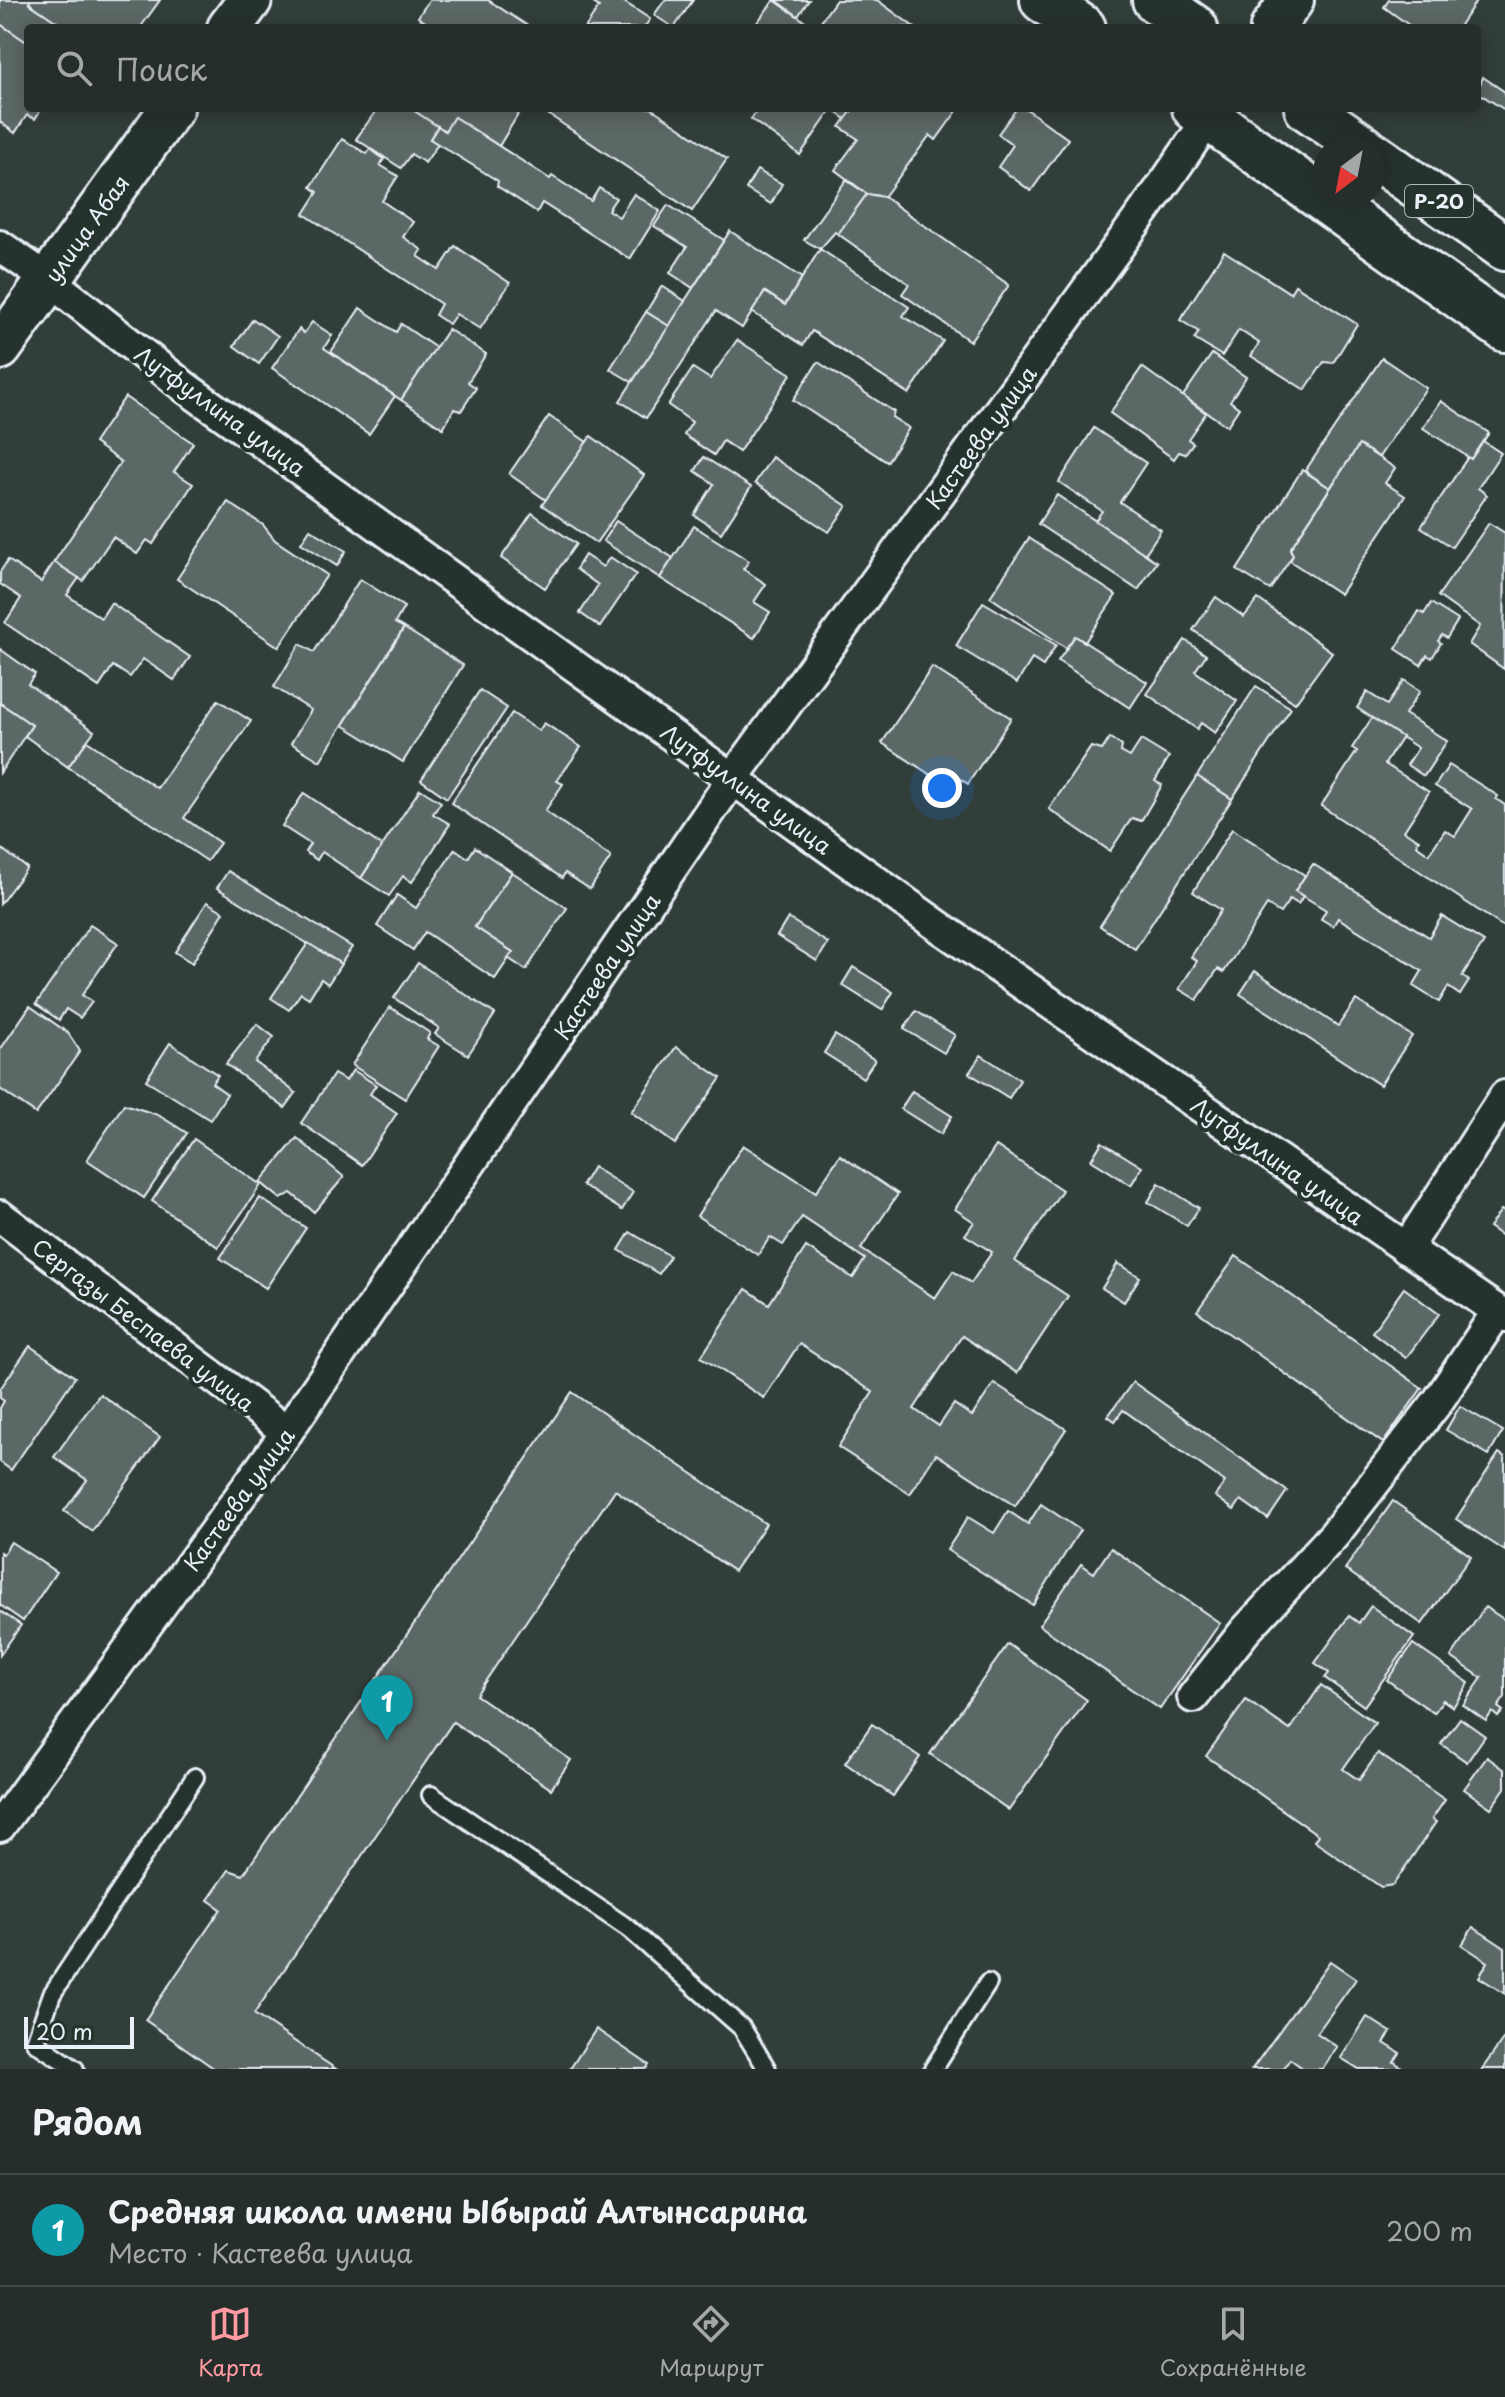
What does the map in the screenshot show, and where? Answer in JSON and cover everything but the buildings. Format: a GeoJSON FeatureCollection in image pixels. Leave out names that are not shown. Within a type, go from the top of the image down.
{"type":"FeatureCollection","features":[{"type":"Feature","properties":{"kind":"highway"},"geometry":{"type":"LineString","coordinates":[[1043,0],[1077,24]]}},
{"type":"Feature","properties":{"kind":"highway"},"geometry":{"type":"LineString","coordinates":[[1155,0],[1189,24]]}},
{"type":"Feature","properties":{"kind":"highway"},"geometry":{"type":"LineString","coordinates":[[1207,112],[1505,329]]}},
{"type":"Feature","properties":{"kind":"highway"},"geometry":{"type":"LineString","coordinates":[[1313,112],[1347,136]]}},
{"type":"Feature","properties":{"kind":"highway","name":"Р-20"},"geometry":{"type":"LineString","coordinates":[[1385,163],[1505,248]]}},
{"type":"Feature","properties":{"kind":"street"},"geometry":{"type":"LineString","coordinates":[[232,24],[250,0]]}},
{"type":"Feature","properties":{"kind":"street"},"geometry":{"type":"LineString","coordinates":[[1275,24],[1292,0]]}},
{"type":"Feature","properties":{"kind":"street","name":"улица Абая"},"geometry":{"type":"LineString","coordinates":[[0,348],[169,112]]}},
{"type":"Feature","properties":{"kind":"street","name":"Кастеева улица"},"geometry":{"type":"LineString","coordinates":[[0,1826],[287,1432],[733,778],[1140,217],[1205,112]]}},
{"type":"Feature","properties":{"kind":"street","name":"Лутфуллина улица"},"geometry":{"type":"LineString","coordinates":[[0,246],[49,280],[186,388],[941,928],[1501,1314]]}},
{"type":"Feature","properties":{"kind":"street"},"geometry":{"type":"LineString","coordinates":[[1406,1249],[1505,1096]]}},
{"type":"Feature","properties":{"kind":"street","name":"Сергазы Беспаева улица"},"geometry":{"type":"LineString","coordinates":[[0,1216],[287,1432]]}},
{"type":"Feature","properties":{"kind":"street"},"geometry":{"type":"LineString","coordinates":[[1193,1697],[1245,1631],[1334,1535],[1501,1314]]}},
{"type":"Feature","properties":{"kind":"lane"},"geometry":{"type":"LineString","coordinates":[[75,2069],[35,2042],[52,1994],[195,1777]]}},
{"type":"Feature","properties":{"kind":"lane"},"geometry":{"type":"LineString","coordinates":[[431,1795],[628,1928],[742,2028],[767,2069]]}},
{"type":"Feature","properties":{"kind":"lane"},"geometry":{"type":"LineString","coordinates":[[933,2069],[988,1983]]}},
{"type":"Feature","properties":{"kind":"place","name":"Средняя школа имени Ыбырай Алтынсарина"},"geometry":{"type":"Point","coordinates":[387,1741]}}]}
